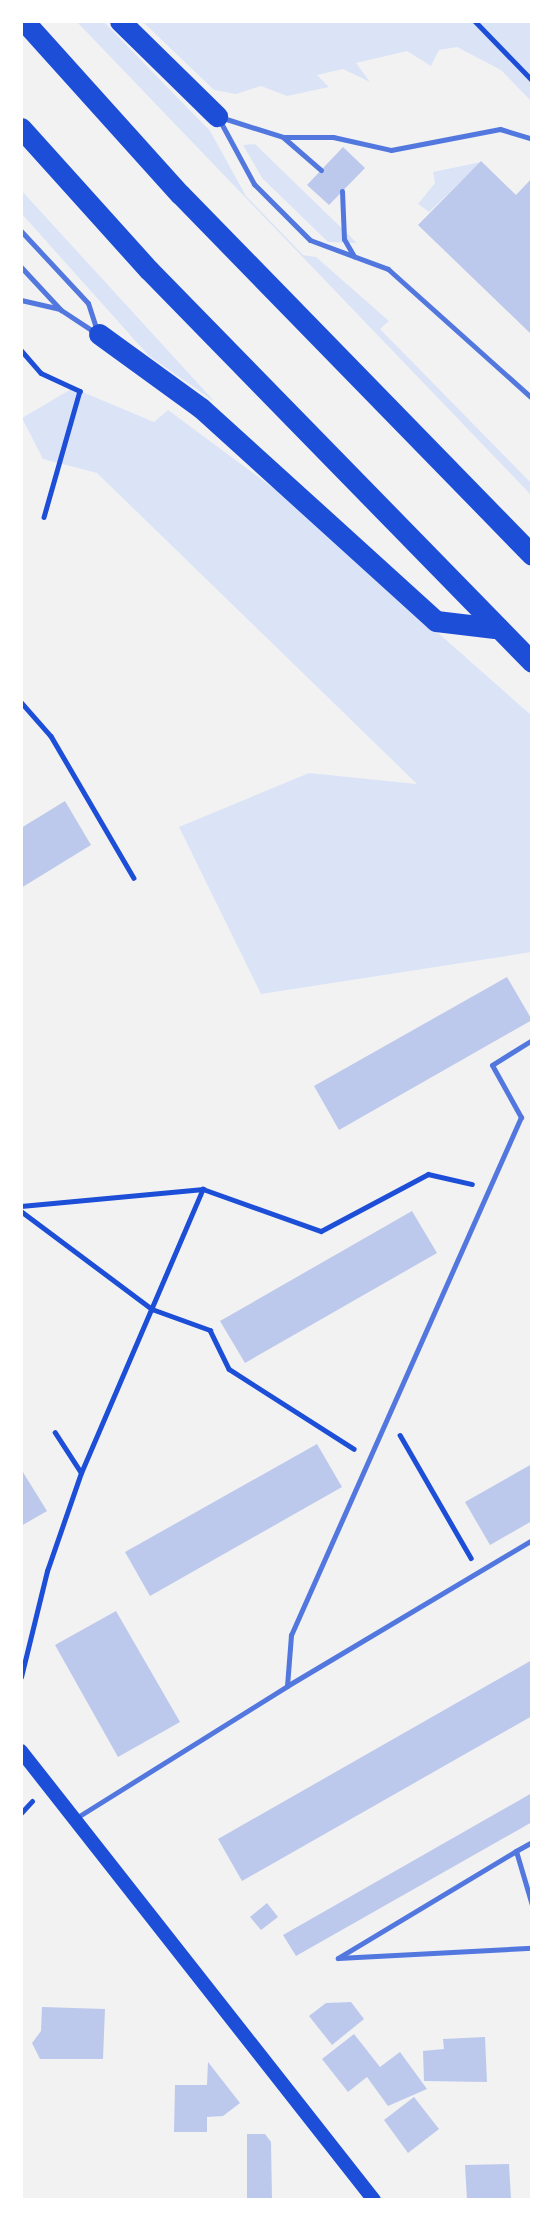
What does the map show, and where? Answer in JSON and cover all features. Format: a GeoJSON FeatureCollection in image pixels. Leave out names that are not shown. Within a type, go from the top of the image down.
{"type":"FeatureCollection","features":[{"type":"Feature","properties":{"kind":"highway"},"geometry":{"type":"LineString","coordinates":[[24,21],[180,194],[532,555]]}},
{"type":"Feature","properties":{"kind":"highway"},"geometry":{"type":"LineString","coordinates":[[120,21],[217,117]]}},
{"type":"Feature","properties":{"kind":"highway"},"geometry":{"type":"LineString","coordinates":[[21,128],[495,628],[532,662]]}},
{"type":"Feature","properties":{"kind":"highway"},"geometry":{"type":"LineString","coordinates":[[99,334],[201,408],[436,621],[495,628]]}},
{"type":"Feature","properties":{"kind":"main road"},"geometry":{"type":"LineString","coordinates":[[21,1751],[374,2200]]}},
{"type":"Feature","properties":{"kind":"lane"},"geometry":{"type":"LineString","coordinates":[[217,117],[282,137],[333,137],[391,150],[500,129],[532,139]]}},
{"type":"Feature","properties":{"kind":"lane"},"geometry":{"type":"LineString","coordinates":[[217,117],[254,184],[310,240],[388,269],[529,391],[532,398]]}},
{"type":"Feature","properties":{"kind":"lane"},"geometry":{"type":"LineString","coordinates":[[282,137],[321,170]]}},
{"type":"Feature","properties":{"kind":"lane"},"geometry":{"type":"LineString","coordinates":[[342,191],[344,239],[354,256]]}},
{"type":"Feature","properties":{"kind":"lane"},"geometry":{"type":"LineString","coordinates":[[21,231],[88,303],[99,334]]}},
{"type":"Feature","properties":{"kind":"lane"},"geometry":{"type":"LineString","coordinates":[[21,267],[61,310],[99,334]]}},
{"type":"Feature","properties":{"kind":"lane"},"geometry":{"type":"LineString","coordinates":[[21,300],[61,310]]}},
{"type":"Feature","properties":{"kind":"lane"},"geometry":{"type":"LineString","coordinates":[[287,1686],[291,1635],[521,1117],[492,1065],[532,1040]]}},
{"type":"Feature","properties":{"kind":"lane"},"geometry":{"type":"LineString","coordinates":[[74,1819],[287,1686],[532,1540]]}},
{"type":"Feature","properties":{"kind":"lane"},"geometry":{"type":"LineString","coordinates":[[532,1842],[338,1958],[532,1948]]}},
{"type":"Feature","properties":{"kind":"lane"},"geometry":{"type":"LineString","coordinates":[[516,1851],[532,1905]]}},
{"type":"Feature","properties":{"kind":"path"},"geometry":{"type":"LineString","coordinates":[[475,21],[532,80]]}},
{"type":"Feature","properties":{"kind":"path"},"geometry":{"type":"LineString","coordinates":[[21,351],[41,373],[80,391],[44,517]]}},
{"type":"Feature","properties":{"kind":"path"},"geometry":{"type":"LineString","coordinates":[[21,702],[51,736],[134,878]]}},
{"type":"Feature","properties":{"kind":"path"},"geometry":{"type":"LineString","coordinates":[[21,1209],[203,1189],[321,1231],[428,1174],[490,1188]]}},
{"type":"Feature","properties":{"kind":"path"},"geometry":{"type":"LineString","coordinates":[[21,1676],[47,1571],[81,1473],[203,1189]]}},
{"type":"Feature","properties":{"kind":"path"},"geometry":{"type":"LineString","coordinates":[[21,1209],[152,1308],[210,1330],[229,1369],[370,1459]]}},
{"type":"Feature","properties":{"kind":"path"},"geometry":{"type":"LineString","coordinates":[[388,1417],[479,1572]]}},
{"type":"Feature","properties":{"kind":"path"},"geometry":{"type":"LineString","coordinates":[[55,1433],[81,1473]]}},
{"type":"Feature","properties":{"kind":"shaded area"},"geometry":{"type":"Polygon","coordinates":[[[76,21],[103,21],[210,131],[246,196],[303,255],[316,257],[389,321],[380,329],[532,484],[532,496],[76,21]]]}},
{"type":"Feature","properties":{"kind":"shaded area"},"geometry":{"type":"Polygon","coordinates":[[[142,21],[532,21],[532,102],[501,70],[457,47],[439,50],[431,66],[407,51],[356,63],[370,82],[343,69],[317,75],[329,87],[287,96],[261,86],[236,94],[214,90],[142,21]]]}},
{"type":"Feature","properties":{"kind":"shaded area"},"geometry":{"type":"Polygon","coordinates":[[[255,144],[357,243],[328,242],[262,178],[243,145],[255,144]]]}},
{"type":"Feature","properties":{"kind":"shaded area"},"geometry":{"type":"Polygon","coordinates":[[[481,162],[429,212],[418,204],[435,183],[433,172],[481,162]]]}},
{"type":"Feature","properties":{"kind":"shaded area"},"geometry":{"type":"Polygon","coordinates":[[[21,190],[215,402],[149,356],[21,213],[21,190]]]}},
{"type":"Feature","properties":{"kind":"shaded area"},"geometry":{"type":"Polygon","coordinates":[[[73,388],[154,422],[168,410],[280,493],[532,716],[532,952],[261,994],[179,827],[309,773],[417,784],[97,473],[43,459],[22,418],[73,388]]]}},
{"type":"Feature","properties":{"kind":"building"},"geometry":{"type":"Polygon","coordinates":[[[343,147],[365,168],[329,205],[307,185],[343,147]]]}},
{"type":"Feature","properties":{"kind":"building"},"geometry":{"type":"Polygon","coordinates":[[[481,161],[516,195],[532,178],[532,335],[418,225],[481,161]]]}},
{"type":"Feature","properties":{"kind":"building"},"geometry":{"type":"Polygon","coordinates":[[[65,801],[91,845],[21,888],[21,828],[65,801]]]}},
{"type":"Feature","properties":{"kind":"building"},"geometry":{"type":"Polygon","coordinates":[[[507,977],[532,1020],[339,1130],[314,1086],[507,977]]]}},
{"type":"Feature","properties":{"kind":"building"},"geometry":{"type":"Polygon","coordinates":[[[412,1211],[437,1253],[245,1363],[220,1321],[412,1211]]]}},
{"type":"Feature","properties":{"kind":"building"},"geometry":{"type":"Polygon","coordinates":[[[317,1444],[342,1487],[150,1596],[125,1552],[317,1444]]]}},
{"type":"Feature","properties":{"kind":"building"},"geometry":{"type":"Polygon","coordinates":[[[532,1464],[532,1521],[490,1545],[465,1502],[532,1464]]]}},
{"type":"Feature","properties":{"kind":"building"},"geometry":{"type":"Polygon","coordinates":[[[21,1469],[47,1511],[21,1526],[21,1469]]]}},
{"type":"Feature","properties":{"kind":"building"},"geometry":{"type":"Polygon","coordinates":[[[116,1611],[180,1722],[118,1757],[55,1645],[116,1611]]]}},
{"type":"Feature","properties":{"kind":"building"},"geometry":{"type":"Polygon","coordinates":[[[532,1660],[532,1716],[242,1881],[218,1839],[532,1660]]]}},
{"type":"Feature","properties":{"kind":"building"},"geometry":{"type":"Polygon","coordinates":[[[532,1793],[532,1822],[296,1956],[283,1935],[532,1793]]]}},
{"type":"Feature","properties":{"kind":"building"},"geometry":{"type":"Polygon","coordinates":[[[267,1903],[278,1917],[261,1930],[250,1917],[267,1903]]]}},
{"type":"Feature","properties":{"kind":"building"},"geometry":{"type":"Polygon","coordinates":[[[351,2002],[364,2019],[332,2045],[309,2016],[326,2003],[351,2002]]]}},
{"type":"Feature","properties":{"kind":"building"},"geometry":{"type":"Polygon","coordinates":[[[42,2007],[105,2009],[103,2059],[40,2059],[32,2043],[41,2031],[42,2007]]]}},
{"type":"Feature","properties":{"kind":"building"},"geometry":{"type":"Polygon","coordinates":[[[354,2034],[380,2067],[400,2052],[427,2089],[388,2106],[367,2077],[348,2092],[322,2059],[354,2034]]]}},
{"type":"Feature","properties":{"kind":"building"},"geometry":{"type":"Polygon","coordinates":[[[485,2037],[487,2082],[424,2081],[423,2051],[444,2049],[443,2039],[485,2037]]]}},
{"type":"Feature","properties":{"kind":"building"},"geometry":{"type":"Polygon","coordinates":[[[208,2062],[240,2103],[223,2116],[207,2117],[207,2132],[174,2132],[175,2085],[207,2085],[208,2062]]]}},
{"type":"Feature","properties":{"kind":"building"},"geometry":{"type":"Polygon","coordinates":[[[414,2097],[439,2129],[408,2153],[384,2120],[414,2097]]]}},
{"type":"Feature","properties":{"kind":"building"},"geometry":{"type":"Polygon","coordinates":[[[247,2134],[265,2134],[271,2142],[272,2200],[247,2200],[247,2134]]]}},
{"type":"Feature","properties":{"kind":"building"},"geometry":{"type":"Polygon","coordinates":[[[509,2164],[511,2200],[467,2200],[465,2165],[509,2164]]]}}]}
